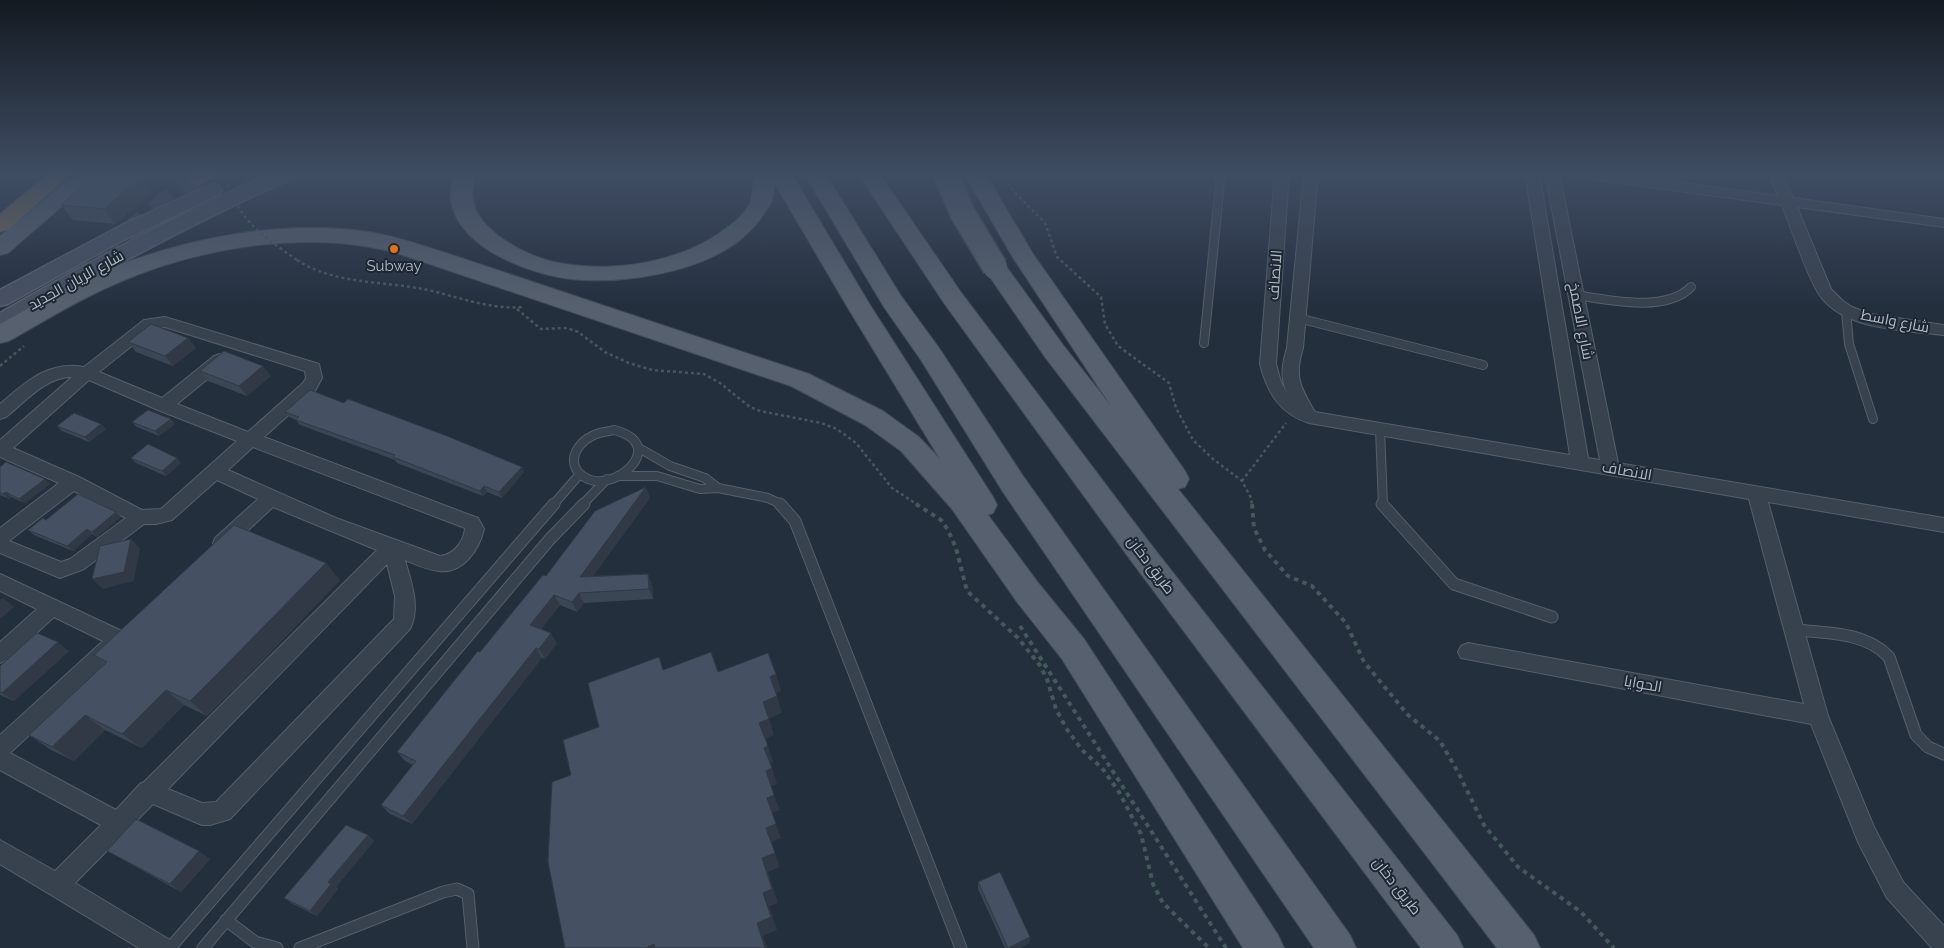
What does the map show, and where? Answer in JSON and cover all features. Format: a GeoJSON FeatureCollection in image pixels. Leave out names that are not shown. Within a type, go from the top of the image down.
{"type":"FeatureCollection","features":[{"type":"Feature","properties":{"kind":"main road"},"geometry":{"type":"LineString","coordinates":[[0,248],[37,217]]}},
{"type":"Feature","properties":{"kind":"main road","name":"شارع الريان الجديد"},"geometry":{"type":"LineString","coordinates":[[0,299],[53,268],[154,217]]}},
{"type":"Feature","properties":{"kind":"main road","name":"شارع الريان الجديد"},"geometry":{"type":"LineString","coordinates":[[0,323],[71,280],[193,217]]}},
{"type":"Feature","properties":{"kind":"main road"},"geometry":{"type":"LineString","coordinates":[[470,217],[478,229],[499,248],[528,261],[581,273],[602,273],[642,269],[685,260],[727,239],[752,217]]}},
{"type":"Feature","properties":{"kind":"main road"},"geometry":{"type":"LineString","coordinates":[[806,217],[865,316],[1073,649],[1265,948]]}},
{"type":"Feature","properties":{"kind":"main road"},"geometry":{"type":"LineString","coordinates":[[841,217],[892,301],[930,354],[1013,484],[1337,948]]}},
{"type":"Feature","properties":{"kind":"main road","name":"طريق دخان"},"geometry":{"type":"LineString","coordinates":[[898,217],[952,296],[1139,550],[1444,948]]}},
{"type":"Feature","properties":{"kind":"main road"},"geometry":{"type":"LineString","coordinates":[[965,217],[995,267],[1054,351],[1521,948]]}},
{"type":"Feature","properties":{"kind":"main road"},"geometry":{"type":"LineString","coordinates":[[1000,217],[1023,256],[1299,665]]}},
{"type":"Feature","properties":{"kind":"main road"},"geometry":{"type":"LineString","coordinates":[[0,335],[60,301],[124,271],[176,254],[239,241],[286,237],[359,238],[390,244],[438,258],[610,314],[800,380],[874,418],[910,444],[945,482],[993,542],[1028,593],[1073,649]]}},
{"type":"Feature","properties":{"kind":"street","name":"الانصاف"},"geometry":{"type":"LineString","coordinates":[[1279,217],[1268,364],[1272,384],[1278,394],[1302,414],[1944,525]]}},
{"type":"Feature","properties":{"kind":"street","name":"الانصاف"},"geometry":{"type":"LineString","coordinates":[[1302,414],[1291,386],[1289,364],[1295,348],[1307,217]]}},
{"type":"Feature","properties":{"kind":"street","name":"شارع الاصمخ"},"geometry":{"type":"LineString","coordinates":[[1539,217],[1580,463]]}},
{"type":"Feature","properties":{"kind":"street","name":"شارع الاصمخ"},"geometry":{"type":"LineString","coordinates":[[1561,217],[1610,468]]}},
{"type":"Feature","properties":{"kind":"street","name":"شارع واسط"},"geometry":{"type":"LineString","coordinates":[[1794,217],[1824,290],[1832,300],[1846,311],[1874,320],[1944,330]]}},
{"type":"Feature","properties":{"kind":"street"},"geometry":{"type":"LineString","coordinates":[[1901,217],[1944,223]]}},
{"type":"Feature","properties":{"kind":"street"},"geometry":{"type":"LineString","coordinates":[[165,322],[240,344],[314,368],[314,378],[308,387],[251,440],[166,515],[140,517],[73,482],[0,450],[87,373],[149,324],[165,322]]}},
{"type":"Feature","properties":{"kind":"street"},"geometry":{"type":"LineString","coordinates":[[164,406],[240,344]]}},
{"type":"Feature","properties":{"kind":"street"},"geometry":{"type":"LineString","coordinates":[[0,413],[52,374],[62,371],[87,373],[164,406],[472,524],[475,529],[473,539],[465,551],[451,562],[440,564],[392,547],[271,498],[214,471]]}},
{"type":"Feature","properties":{"kind":"street"},"geometry":{"type":"LineString","coordinates":[[0,538],[73,482]]}},
{"type":"Feature","properties":{"kind":"street"},"geometry":{"type":"LineString","coordinates":[[1757,494],[1818,716],[1866,834],[1895,890],[1944,944]]}},
{"type":"Feature","properties":{"kind":"street"},"geometry":{"type":"LineString","coordinates":[[206,558],[271,498]]}},
{"type":"Feature","properties":{"kind":"street"},"geometry":{"type":"LineString","coordinates":[[0,545],[60,570],[77,564],[140,517]]}},
{"type":"Feature","properties":{"kind":"street"},"geometry":{"type":"LineString","coordinates":[[57,885],[117,822],[392,547]]}},
{"type":"Feature","properties":{"kind":"street"},"geometry":{"type":"LineString","coordinates":[[148,791],[202,814],[210,814],[222,810],[403,623],[406,615],[405,602],[392,547]]}},
{"type":"Feature","properties":{"kind":"street"},"geometry":{"type":"LineString","coordinates":[[0,582],[119,639]]}},
{"type":"Feature","properties":{"kind":"street"},"geometry":{"type":"LineString","coordinates":[[0,654],[52,607]]}},
{"type":"Feature","properties":{"kind":"street"},"geometry":{"type":"LineString","coordinates":[[0,749],[133,626]]}},
{"type":"Feature","properties":{"kind":"street","name":"الحوايا"},"geometry":{"type":"LineString","coordinates":[[1468,652],[1818,716]]}},
{"type":"Feature","properties":{"kind":"street"},"geometry":{"type":"LineString","coordinates":[[0,759],[117,822]]}},
{"type":"Feature","properties":{"kind":"street"},"geometry":{"type":"LineString","coordinates":[[0,851],[162,948]]}},
{"type":"Feature","properties":{"kind":"lane"},"geometry":{"type":"LineString","coordinates":[[1204,343],[1217,217]]}},
{"type":"Feature","properties":{"kind":"lane"},"geometry":{"type":"LineString","coordinates":[[1576,295],[1615,300],[1654,301],[1680,297],[1691,288]]}},
{"type":"Feature","properties":{"kind":"lane"},"geometry":{"type":"LineString","coordinates":[[1846,311],[1849,344],[1873,420]]}},
{"type":"Feature","properties":{"kind":"lane"},"geometry":{"type":"LineString","coordinates":[[1298,318],[1483,365]]}},
{"type":"Feature","properties":{"kind":"lane"},"geometry":{"type":"LineString","coordinates":[[1380,429],[1382,504],[1454,584],[1552,617]]}},
{"type":"Feature","properties":{"kind":"lane"},"geometry":{"type":"LineString","coordinates":[[203,948],[550,538],[612,478],[634,464],[639,448],[636,441],[624,432],[609,431],[594,434],[578,446],[573,454],[572,461],[574,469],[579,475],[587,479],[612,478],[657,476],[700,489],[718,488],[783,505],[795,521],[961,948]]}},
{"type":"Feature","properties":{"kind":"lane"},"geometry":{"type":"LineString","coordinates":[[639,448],[670,466],[705,478],[718,488]]}},
{"type":"Feature","properties":{"kind":"lane"},"geometry":{"type":"LineString","coordinates":[[170,948],[579,475]]}},
{"type":"Feature","properties":{"kind":"lane"},"geometry":{"type":"LineString","coordinates":[[1795,630],[1869,641],[1885,650],[1916,735],[1921,743],[1929,749],[1944,754]]}},
{"type":"Feature","properties":{"kind":"lane"},"geometry":{"type":"LineString","coordinates":[[300,948],[443,892],[457,889],[468,894],[473,948]]}},
{"type":"Feature","properties":{"kind":"lane"},"geometry":{"type":"LineString","coordinates":[[226,920],[255,942],[277,948]]}},
{"type":"Feature","properties":{"kind":"path"},"geometry":{"type":"LineString","coordinates":[[243,217],[254,230],[311,269],[344,277],[411,286],[488,305],[526,307]]}},
{"type":"Feature","properties":{"kind":"path"},"geometry":{"type":"LineString","coordinates":[[1039,217],[1045,223],[1057,257],[1101,297],[1105,324],[1118,346],[1169,384],[1176,408],[1193,440],[1213,459],[1242,480],[1251,498],[1254,528],[1265,550],[1288,576],[1312,586],[1346,623],[1364,662],[1408,715],[1440,740],[1484,825],[1518,867],[1581,912],[1614,948]]}},
{"type":"Feature","properties":{"kind":"path"},"geometry":{"type":"LineString","coordinates":[[517,308],[541,329],[567,328],[578,332],[605,352],[652,370],[704,374],[720,382],[755,409],[775,415],[821,423],[846,434],[892,488],[941,520],[956,548],[967,591],[1018,638],[1039,664],[1047,679],[1056,708],[1066,728],[1082,750],[1102,768],[1119,792],[1134,819],[1141,834],[1153,884],[1163,903],[1209,948]]}},
{"type":"Feature","properties":{"kind":"path"},"geometry":{"type":"LineString","coordinates":[[1242,480],[1302,414]]}},
{"type":"Feature","properties":{"kind":"building"},"geometry":{"type":"Polygon","coordinates":[[[151,324],[188,338],[165,356],[128,342],[151,324]]]}},
{"type":"Feature","properties":{"kind":"building"},"geometry":{"type":"Polygon","coordinates":[[[224,351],[263,366],[239,386],[200,371],[224,351]]]}},
{"type":"Feature","properties":{"kind":"building"},"geometry":{"type":"Polygon","coordinates":[[[310,390],[344,403],[348,399],[447,436],[522,467],[499,492],[484,486],[480,491],[393,457],[395,455],[296,420],[299,417],[285,412],[310,390]]]}},
{"type":"Feature","properties":{"kind":"building"},"geometry":{"type":"Polygon","coordinates":[[[148,410],[171,419],[155,431],[132,422],[148,410]]]}},
{"type":"Feature","properties":{"kind":"building"},"geometry":{"type":"Polygon","coordinates":[[[74,413],[101,424],[85,437],[57,426],[74,413]]]}},
{"type":"Feature","properties":{"kind":"building"},"geometry":{"type":"Polygon","coordinates":[[[148,444],[177,458],[162,471],[131,458],[148,444]]]}},
{"type":"Feature","properties":{"kind":"building"},"geometry":{"type":"Polygon","coordinates":[[[6,462],[45,479],[19,499],[6,492],[0,493],[0,467],[6,462]]]}},
{"type":"Feature","properties":{"kind":"building"},"geometry":{"type":"Polygon","coordinates":[[[646,487],[580,577],[648,574],[649,589],[579,593],[572,602],[554,595],[530,625],[551,633],[539,649],[536,648],[403,816],[381,805],[416,761],[397,752],[478,651],[480,652],[543,575],[546,576],[595,511],[646,487]]]}},
{"type":"Feature","properties":{"kind":"building"},"geometry":{"type":"Polygon","coordinates":[[[78,494],[116,512],[92,532],[87,529],[67,546],[28,530],[43,518],[46,520],[78,494]]]}},
{"type":"Feature","properties":{"kind":"building"},"geometry":{"type":"Polygon","coordinates":[[[234,525],[326,563],[190,701],[166,690],[122,734],[85,715],[52,747],[29,735],[107,662],[94,655],[234,525]]]}},
{"type":"Feature","properties":{"kind":"building"},"geometry":{"type":"Polygon","coordinates":[[[131,539],[124,572],[92,579],[100,546],[131,539]]]}},
{"type":"Feature","properties":{"kind":"building"},"geometry":{"type":"Polygon","coordinates":[[[37,633],[58,642],[2,693],[0,692],[0,666],[37,633]]]}},
{"type":"Feature","properties":{"kind":"building"},"geometry":{"type":"Polygon","coordinates":[[[711,652],[718,672],[768,653],[776,674],[770,677],[777,696],[763,702],[769,719],[759,723],[768,746],[764,748],[772,768],[766,771],[774,795],[767,798],[776,824],[766,828],[775,853],[762,858],[772,889],[763,893],[771,917],[757,923],[765,948],[655,948],[654,944],[646,948],[565,948],[548,862],[552,782],[571,775],[563,740],[599,727],[588,683],[659,657],[663,670],[711,652]]]}},
{"type":"Feature","properties":{"kind":"building"},"geometry":{"type":"Polygon","coordinates":[[[136,819],[199,851],[170,884],[107,851],[136,819]]]}},
{"type":"Feature","properties":{"kind":"building"},"geometry":{"type":"Polygon","coordinates":[[[346,825],[368,835],[328,882],[331,884],[310,911],[284,898],[346,825]]]}},
{"type":"Feature","properties":{"kind":"building"},"geometry":{"type":"Polygon","coordinates":[[[1000,872],[1030,937],[1008,948],[978,882],[1000,872]]]}},
{"type":"Feature","properties":{"kind":"tunnel"},"geometry":{"type":"LineString","coordinates":[[71,281],[150,217]]}},
{"type":"Feature","properties":{"kind":"place","name":"Subway"},"geometry":{"type":"Point","coordinates":[394,249]}}]}
